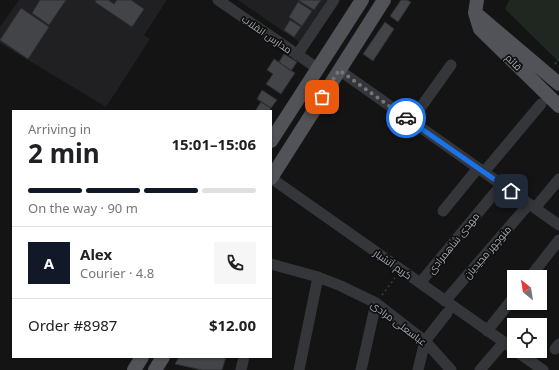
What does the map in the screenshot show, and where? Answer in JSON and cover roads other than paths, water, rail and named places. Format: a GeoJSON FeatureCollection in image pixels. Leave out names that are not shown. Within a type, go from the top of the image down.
{"type":"FeatureCollection","features":[{"type":"Feature","properties":{"kind":"main road"},"geometry":{"type":"LineString","coordinates":[[272,139],[362,0]]}},
{"type":"Feature","properties":{"kind":"main road"},"geometry":{"type":"LineString","coordinates":[[272,176],[384,0]]}},
{"type":"Feature","properties":{"kind":"main road","name":"قائم"},"geometry":{"type":"LineString","coordinates":[[476,7],[559,84]]}},
{"type":"Feature","properties":{"kind":"main road","name":"قائم"},"geometry":{"type":"LineString","coordinates":[[476,7],[480,29],[559,106]]}},
{"type":"Feature","properties":{"kind":"main road"},"geometry":{"type":"LineString","coordinates":[[134,370],[141,358]]}},
{"type":"Feature","properties":{"kind":"main road"},"geometry":{"type":"LineString","coordinates":[[155,370],[162,358]]}},
{"type":"Feature","properties":{"kind":"street","name":"مدارس انقلاب"},"geometry":{"type":"LineString","coordinates":[[218,0],[317,68]]}},
{"type":"Feature","properties":{"kind":"street"},"geometry":{"type":"LineString","coordinates":[[297,54],[334,0]]}},
{"type":"Feature","properties":{"kind":"street"},"geometry":{"type":"LineString","coordinates":[[411,121],[451,65]]}},
{"type":"Feature","properties":{"kind":"street"},"geometry":{"type":"LineString","coordinates":[[339,70],[559,225]]}},
{"type":"Feature","properties":{"kind":"street"},"geometry":{"type":"LineString","coordinates":[[443,211],[541,104]]}},
{"type":"Feature","properties":{"kind":"street","name":"کریم آتشبار"},"geometry":{"type":"LineString","coordinates":[[272,179],[507,344]]}},
{"type":"Feature","properties":{"kind":"street","name":"منوچهر مجیدیان"},"geometry":{"type":"LineString","coordinates":[[445,301],[532,206],[559,179]]}},
{"type":"Feature","properties":{"kind":"street","name":"مهدی شاهمرادی"},"geometry":{"type":"LineString","coordinates":[[420,283],[502,184]]}},
{"type":"Feature","properties":{"kind":"street"},"geometry":{"type":"LineString","coordinates":[[535,270],[559,240]]}},
{"type":"Feature","properties":{"kind":"street","name":"عباسعلی مرادی"},"geometry":{"type":"LineString","coordinates":[[272,264],[318,277],[341,286],[376,304],[425,341],[451,370]]}},
{"type":"Feature","properties":{"kind":"street"},"geometry":{"type":"LineString","coordinates":[[299,370],[318,277]]}},
{"type":"Feature","properties":{"kind":"street"},"geometry":{"type":"LineString","coordinates":[[361,370],[376,304]]}},
{"type":"Feature","properties":{"kind":"street"},"geometry":{"type":"LineString","coordinates":[[487,331],[507,306]]}},
{"type":"Feature","properties":{"kind":"street"},"geometry":{"type":"LineString","coordinates":[[418,370],[425,341],[447,313]]}},
{"type":"Feature","properties":{"kind":"street"},"geometry":{"type":"LineString","coordinates":[[480,370],[504,342]]}},
{"type":"Feature","properties":{"kind":"street"},"geometry":{"type":"LineString","coordinates":[[241,370],[244,358]]}},
{"type":"Feature","properties":{"kind":"street","name":"کریم آتشبار"},"geometry":{"type":"LineString","coordinates":[[526,358],[543,370]]}}]}
